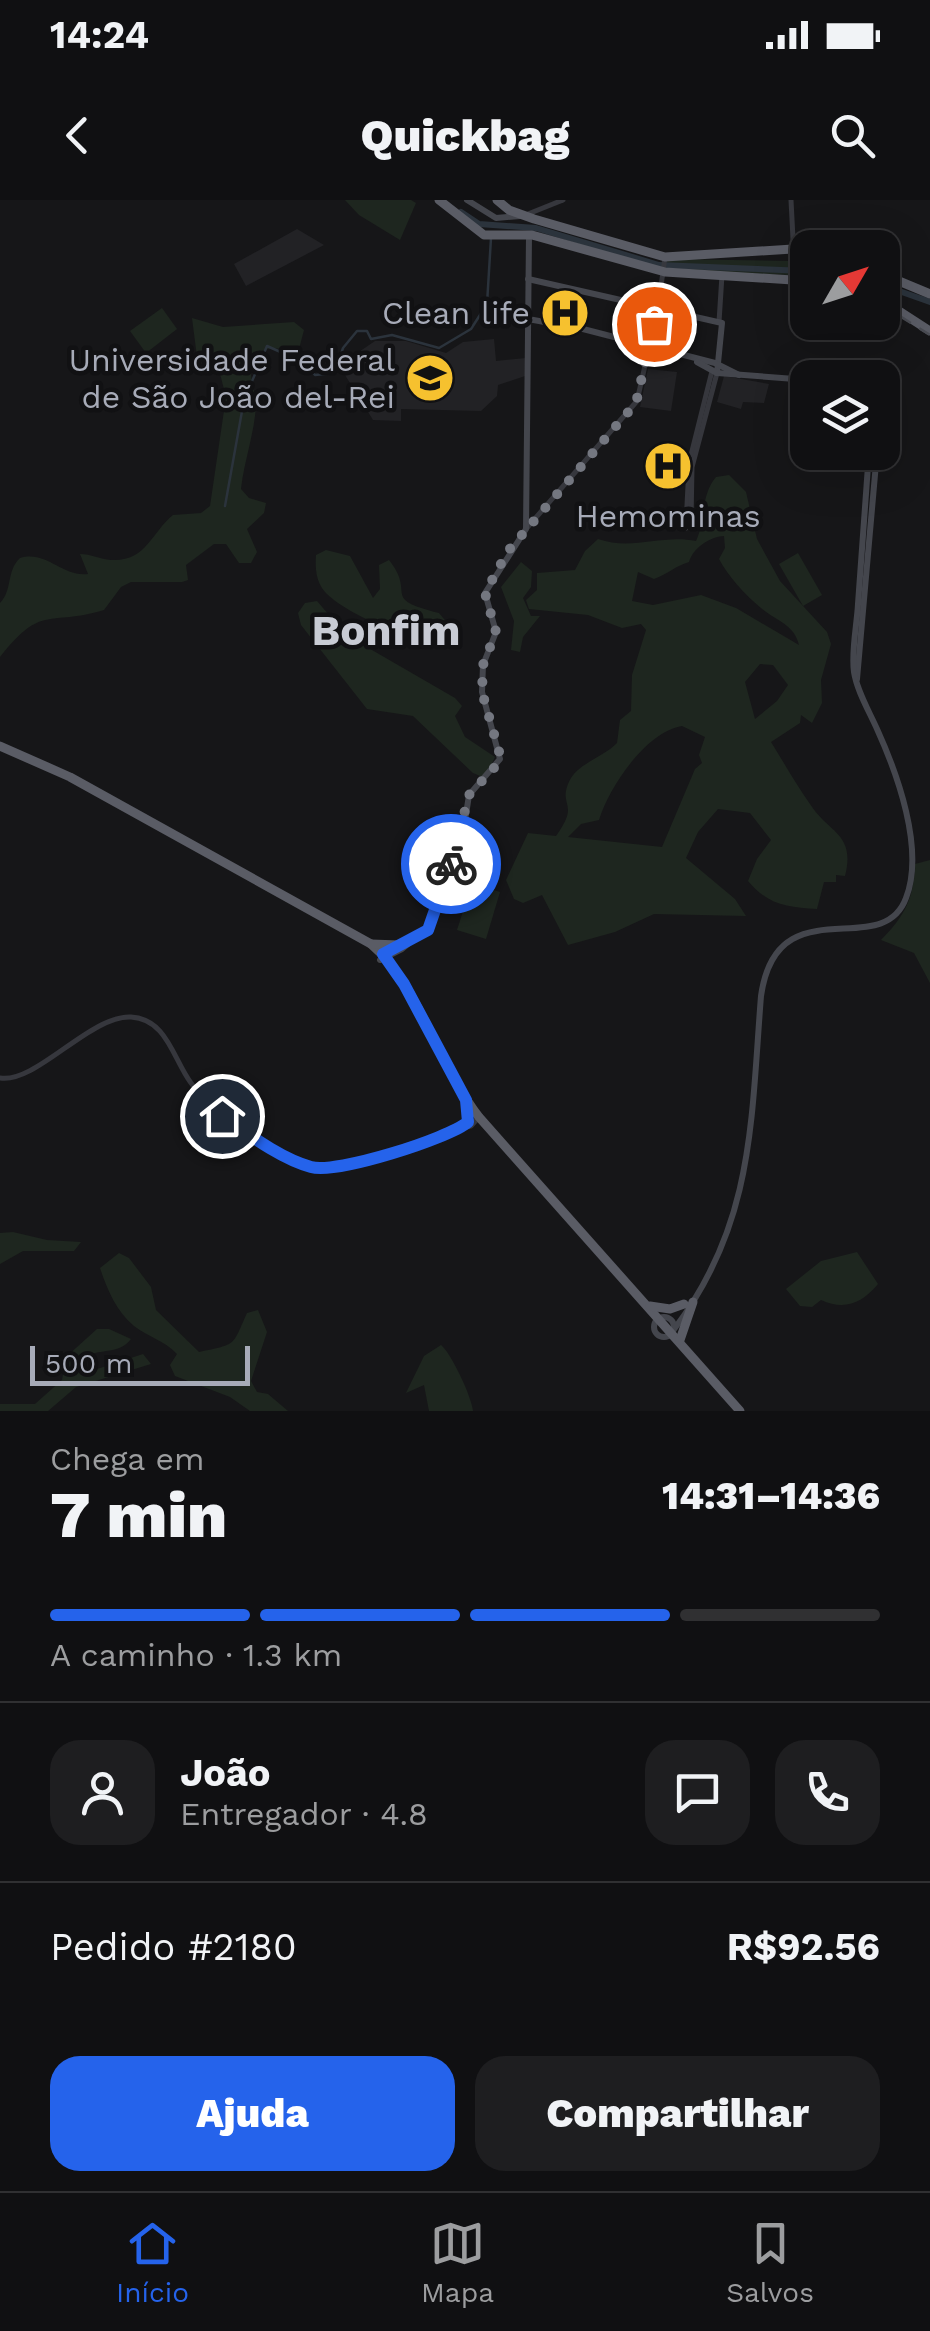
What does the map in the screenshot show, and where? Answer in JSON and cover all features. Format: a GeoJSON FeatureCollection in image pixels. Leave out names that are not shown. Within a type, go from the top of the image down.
{"type":"FeatureCollection","features":[{"type":"Feature","properties":{"kind":"highway"},"geometry":{"type":"LineString","coordinates":[[439,200],[490,236],[532,225],[569,228],[665,258],[790,255]]}},
{"type":"Feature","properties":{"kind":"highway"},"geometry":{"type":"LineString","coordinates":[[497,200],[532,225],[664,271],[790,277]]}},
{"type":"Feature","properties":{"kind":"highway"},"geometry":{"type":"LineString","coordinates":[[900,282],[930,294]]}},
{"type":"Feature","properties":{"kind":"highway"},"geometry":{"type":"LineString","coordinates":[[900,312],[930,331]]}},
{"type":"Feature","properties":{"kind":"highway"},"geometry":{"type":"LineString","coordinates":[[0,746],[88,787],[371,944],[400,977],[466,1100],[470,1123],[493,1135],[740,1411]]}},
{"type":"Feature","properties":{"kind":"highway"},"geometry":{"type":"LineString","coordinates":[[371,944],[403,946]]}},
{"type":"Feature","properties":{"kind":"highway"},"geometry":{"type":"LineString","coordinates":[[385,960],[403,946]]}},
{"type":"Feature","properties":{"kind":"highway"},"geometry":{"type":"LineString","coordinates":[[639,1297],[659,1320]]}},
{"type":"Feature","properties":{"kind":"highway"},"geometry":{"type":"LineString","coordinates":[[650,1306],[684,1308],[683,1346]]}},
{"type":"Feature","properties":{"kind":"main road"},"geometry":{"type":"LineString","coordinates":[[385,960],[422,936],[433,920],[469,795],[496,765],[500,751],[482,692],[483,665],[496,627],[485,593],[508,551],[526,529],[532,225],[499,219],[467,200]]}},
{"type":"Feature","properties":{"kind":"main road"},"geometry":{"type":"LineString","coordinates":[[530,279],[720,323],[716,368]]}},
{"type":"Feature","properties":{"kind":"main road"},"geometry":{"type":"LineString","coordinates":[[528,320],[558,324],[739,375],[790,380]]}},
{"type":"Feature","properties":{"kind":"main road"},"geometry":{"type":"LineString","coordinates":[[670,1333],[702,1283],[731,1223],[746,1174],[761,996],[769,965],[783,948],[813,930],[872,924],[902,907],[910,880],[904,802],[854,671],[868,470]]}},
{"type":"Feature","properties":{"kind":"main road"},"geometry":{"type":"LineString","coordinates":[[856,681],[874,470]]}},
{"type":"Feature","properties":{"kind":"main road"},"geometry":{"type":"LineString","coordinates":[[659,1320],[684,1308]]}},
{"type":"Feature","properties":{"kind":"street"},"geometry":{"type":"LineString","coordinates":[[532,225],[563,200]]}},
{"type":"Feature","properties":{"kind":"street"},"geometry":{"type":"LineString","coordinates":[[791,200],[793,230]]}},
{"type":"Feature","properties":{"kind":"street"},"geometry":{"type":"LineString","coordinates":[[526,529],[622,419],[639,394],[665,258]]}},
{"type":"Feature","properties":{"kind":"street"},"geometry":{"type":"LineString","coordinates":[[720,323],[723,275]]}},
{"type":"Feature","properties":{"kind":"street"},"geometry":{"type":"LineString","coordinates":[[689,524],[688,468],[716,368]]}},
{"type":"Feature","properties":{"kind":"street"},"geometry":{"type":"LineString","coordinates":[[0,1078],[22,1076],[62,1046],[120,1018],[144,1020],[165,1035],[191,1084],[212,1109],[292,1159],[322,1169],[470,1123]]}},
{"type":"Feature","properties":{"kind":"shaded area"},"geometry":{"type":"Polygon","coordinates":[[[345,200],[416,203],[400,240],[359,215],[345,200]]]}},
{"type":"Feature","properties":{"kind":"shaded area"},"geometry":{"type":"Polygon","coordinates":[[[297,229],[324,245],[246,286],[234,264],[297,229]]]}},
{"type":"Feature","properties":{"kind":"shaded area"},"geometry":{"type":"Polygon","coordinates":[[[667,259],[790,261],[790,275],[667,271],[667,259]]]}},
{"type":"Feature","properties":{"kind":"shaded area"},"geometry":{"type":"Polygon","coordinates":[[[162,308],[177,329],[146,353],[130,331],[162,308]]]}},
{"type":"Feature","properties":{"kind":"shaded area"},"geometry":{"type":"Polygon","coordinates":[[[192,318],[223,327],[294,322],[304,330],[298,353],[264,350],[252,363],[255,415],[241,489],[249,498],[266,503],[264,513],[247,529],[257,552],[251,563],[239,563],[226,544],[214,544],[186,565],[188,580],[131,582],[121,587],[104,610],[47,620],[26,629],[0,657],[0,603],[20,558],[38,558],[70,572],[88,574],[80,554],[111,560],[132,556],[173,515],[201,513],[210,506],[226,397],[219,370],[197,357],[192,318]]]}},
{"type":"Feature","properties":{"kind":"shaded area","name":"Universidade Federal de São João del-Rei"},"geometry":{"type":"Polygon","coordinates":[[[494,339],[496,361],[526,358],[528,375],[498,385],[497,396],[481,411],[401,409],[401,421],[373,420],[345,375],[347,360],[375,341],[406,341],[446,353],[463,342],[494,339]]]}},
{"type":"Feature","properties":{"kind":"shaded area"},"geometry":{"type":"Polygon","coordinates":[[[648,369],[677,372],[671,411],[640,407],[648,369]]]}},
{"type":"Feature","properties":{"kind":"shaded area"},"geometry":{"type":"Polygon","coordinates":[[[724,376],[769,384],[764,403],[743,402],[741,409],[717,402],[724,376]]]}},
{"type":"Feature","properties":{"kind":"shaded area"},"geometry":{"type":"Polygon","coordinates":[[[729,475],[746,492],[757,539],[780,581],[827,632],[831,644],[821,680],[822,703],[812,723],[801,715],[800,723],[771,742],[817,814],[844,842],[845,876],[836,875],[836,882],[824,882],[817,909],[771,900],[748,881],[771,840],[750,813],[718,809],[698,832],[686,858],[735,899],[746,916],[654,914],[615,932],[568,945],[542,895],[523,903],[514,899],[506,880],[528,833],[556,836],[567,817],[566,791],[572,777],[617,743],[620,720],[631,711],[632,675],[646,630],[641,624],[622,628],[588,615],[529,609],[526,600],[537,590],[537,573],[575,570],[585,551],[598,539],[623,543],[696,541],[708,492],[716,477],[729,475]],[[724,536],[702,544],[689,562],[659,577],[654,579],[638,572],[632,601],[653,605],[701,595],[736,608],[799,645],[789,627],[755,603],[727,572],[719,559],[725,548],[724,536]],[[760,664],[745,682],[755,719],[777,701],[788,685],[773,665],[760,664]],[[682,726],[669,730],[643,750],[620,777],[599,820],[581,824],[568,837],[662,847],[695,769],[702,763],[699,755],[705,737],[682,726]]]}},
{"type":"Feature","properties":{"kind":"shaded area"},"geometry":{"type":"Polygon","coordinates":[[[326,550],[350,556],[373,598],[380,589],[379,565],[389,560],[397,572],[404,599],[439,613],[453,630],[454,645],[386,628],[336,601],[322,588],[317,575],[316,555],[326,550]]]}},
{"type":"Feature","properties":{"kind":"shaded area"},"geometry":{"type":"Polygon","coordinates":[[[798,553],[822,595],[803,606],[779,564],[798,553]]]}},
{"type":"Feature","properties":{"kind":"shaded area"},"geometry":{"type":"Polygon","coordinates":[[[521,562],[532,571],[531,587],[523,598],[531,616],[540,616],[523,637],[520,652],[511,650],[514,621],[501,587],[521,562]]]}},
{"type":"Feature","properties":{"kind":"shaded area"},"geometry":{"type":"Polygon","coordinates":[[[317,601],[346,635],[455,698],[462,706],[455,716],[465,737],[495,757],[485,778],[473,773],[413,716],[367,709],[301,625],[298,613],[305,603],[317,601]]]}},
{"type":"Feature","properties":{"kind":"shaded area"},"geometry":{"type":"Polygon","coordinates":[[[930,860],[930,983],[914,953],[881,940],[907,906],[915,864],[930,860]]]}},
{"type":"Feature","properties":{"kind":"shaded area"},"geometry":{"type":"Polygon","coordinates":[[[472,883],[500,892],[486,939],[457,930],[472,883]]]}},
{"type":"Feature","properties":{"kind":"shaded area"},"geometry":{"type":"Polygon","coordinates":[[[0,1233],[81,1242],[74,1251],[23,1251],[0,1264],[0,1233]]]}},
{"type":"Feature","properties":{"kind":"shaded area"},"geometry":{"type":"Polygon","coordinates":[[[857,1252],[878,1284],[859,1300],[838,1305],[821,1300],[812,1307],[800,1306],[786,1289],[821,1261],[857,1252]]]}},
{"type":"Feature","properties":{"kind":"shaded area"},"geometry":{"type":"Polygon","coordinates":[[[119,1253],[129,1258],[151,1287],[156,1310],[199,1352],[232,1342],[247,1313],[258,1310],[267,1332],[251,1381],[257,1392],[268,1394],[288,1411],[250,1411],[230,1397],[175,1376],[170,1365],[177,1354],[134,1326],[109,1292],[100,1268],[119,1253]]]}},
{"type":"Feature","properties":{"kind":"shaded area"},"geometry":{"type":"Polygon","coordinates":[[[97,1329],[109,1329],[131,1339],[117,1349],[88,1355],[78,1368],[88,1372],[143,1354],[151,1364],[76,1387],[48,1411],[0,1411],[0,1404],[35,1404],[62,1380],[66,1357],[97,1329]]]}},
{"type":"Feature","properties":{"kind":"shaded area"},"geometry":{"type":"Polygon","coordinates":[[[441,1345],[460,1376],[473,1411],[429,1411],[424,1385],[406,1393],[424,1356],[441,1345]]]}},
{"type":"Feature","properties":{"kind":"waterway"},"geometry":{"type":"LineString","coordinates":[[461,212],[479,224],[536,228],[659,265],[790,270]]}},
{"type":"Feature","properties":{"kind":"waterway"},"geometry":{"type":"LineString","coordinates":[[225,506],[244,400],[267,346],[303,362],[315,375],[335,373],[343,348],[357,331],[367,331],[371,339],[392,335],[439,348],[471,329],[487,304],[491,238]]}},
{"type":"Feature","properties":{"kind":"waterway"},"geometry":{"type":"LineString","coordinates":[[900,291],[930,302]]}},
{"type":"Feature","properties":{"kind":"railway"},"geometry":{"type":"LineString","coordinates":[[900,316],[930,335]]}},
{"type":"Feature","properties":{"kind":"way so far"},"geometry":{"type":"LineString","coordinates":[[451,864],[469,795],[494,768],[500,755],[488,724],[482,692],[483,665],[496,632],[485,593],[508,551],[636,403],[654,324]]}},
{"type":"Feature","properties":{"kind":"place","name":"Clean life"},"geometry":{"type":"Point","coordinates":[565,313]}},
{"type":"Feature","properties":{"kind":"place","name":"Universidade Federal de São João del-Rei"},"geometry":{"type":"Point","coordinates":[430,378]}},
{"type":"Feature","properties":{"kind":"place","name":"Hemominas"},"geometry":{"type":"Point","coordinates":[668,466]}},
{"type":"Feature","properties":{"kind":"district","name":"Bonfim"},"geometry":{"type":"Point","coordinates":[386,630]}},
{"type":"Feature","properties":{"kind":"route"},"geometry":{"type":"LineString","coordinates":[[222,1116],[292,1159],[322,1169],[431,1139],[468,1122],[466,1100],[394,966],[383,954],[428,930],[451,864]]}}]}
